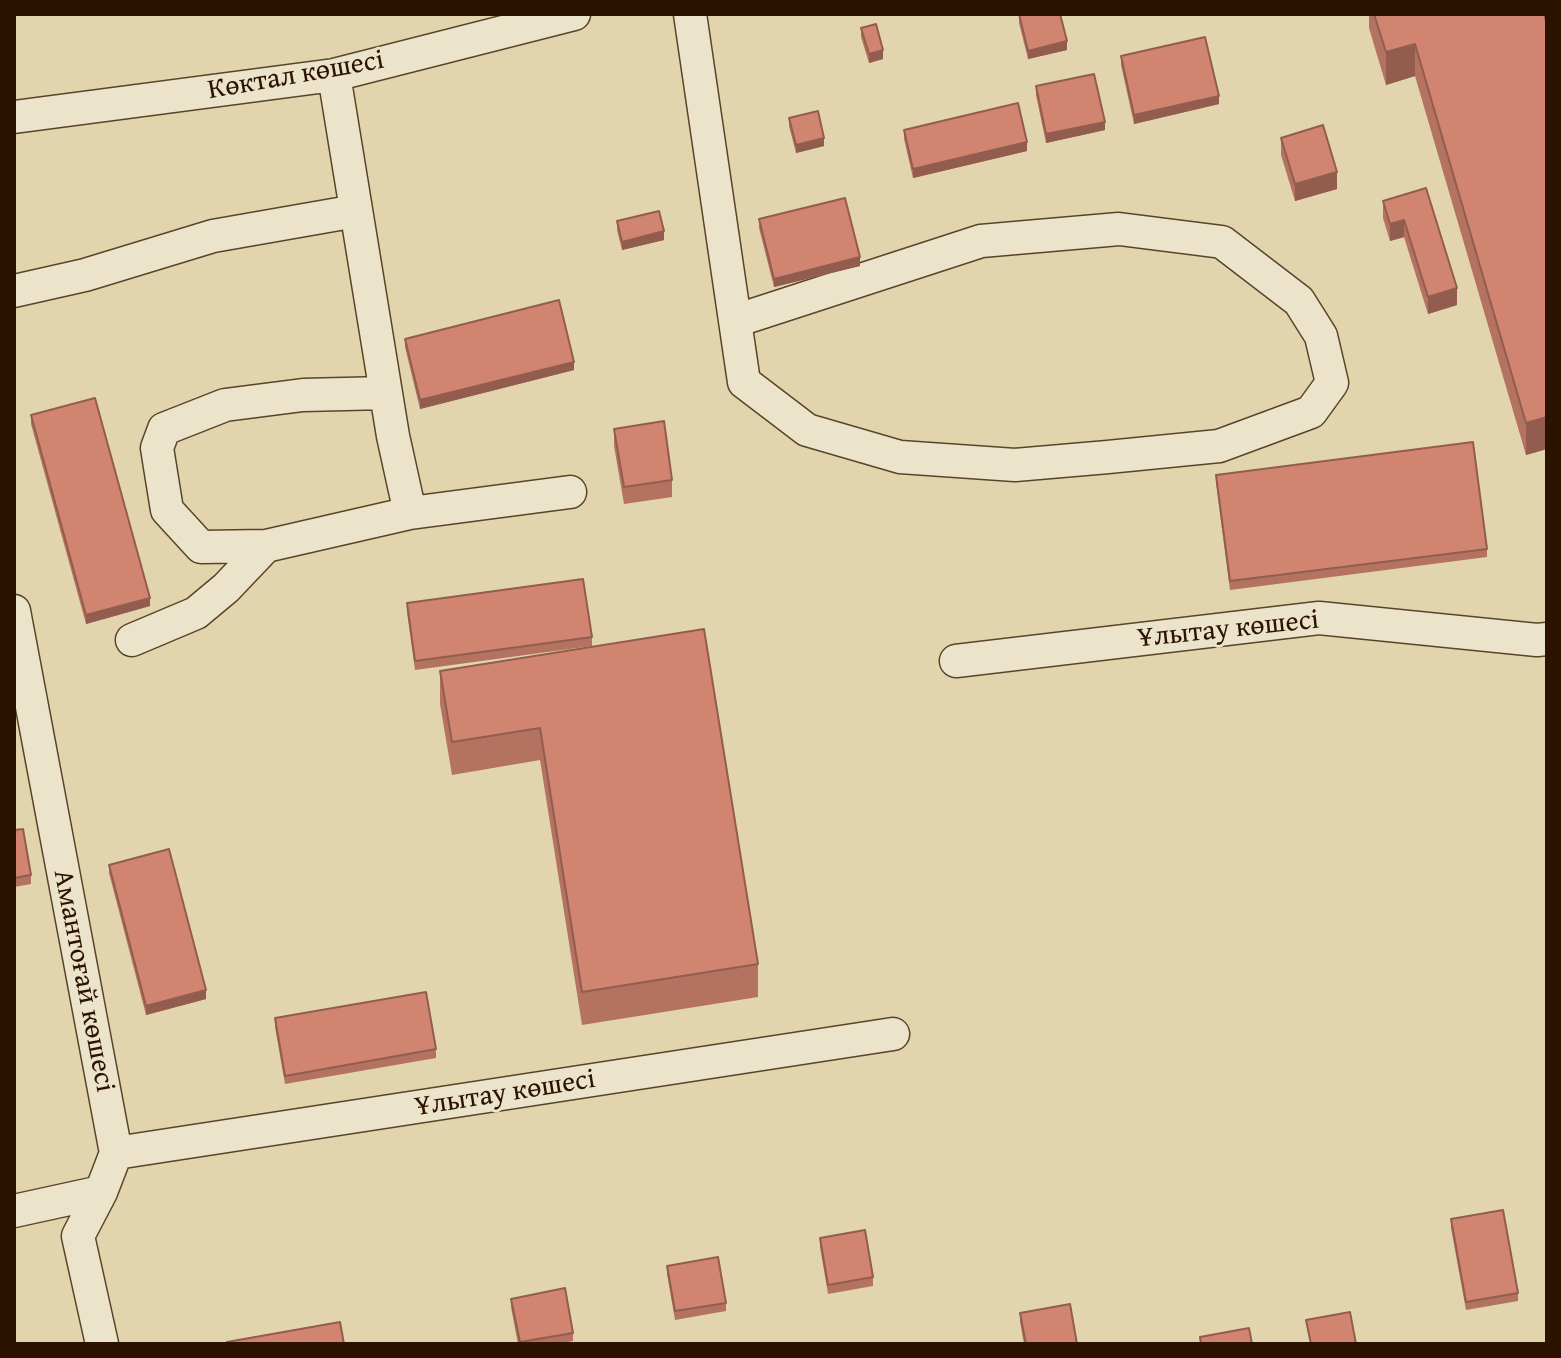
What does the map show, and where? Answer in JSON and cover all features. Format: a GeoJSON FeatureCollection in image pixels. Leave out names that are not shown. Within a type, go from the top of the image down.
{"type":"FeatureCollection","features":[{"type":"Feature","properties":{"kind":"street","name":"Көктал көшесі"},"geometry":{"type":"LineString","coordinates":[[14,117],[334,75],[574,14]]}},
{"type":"Feature","properties":{"kind":"street"},"geometry":{"type":"LineString","coordinates":[[690,14],[735,321],[744,382],[807,430],[900,457],[1015,465],[1219,446],[1311,412],[1332,383],[1321,336],[1299,301],[1222,242],[1119,229],[981,241],[735,321]]}},
{"type":"Feature","properties":{"kind":"street"},"geometry":{"type":"LineString","coordinates":[[334,75],[386,393],[410,513]]}},
{"type":"Feature","properties":{"kind":"street"},"geometry":{"type":"LineString","coordinates":[[14,291],[85,275],[213,236],[356,211]]}},
{"type":"Feature","properties":{"kind":"street"},"geometry":{"type":"LineString","coordinates":[[386,393],[303,395],[225,405],[164,429],[157,448],[167,510],[201,547],[266,546],[410,513],[570,492]]}},
{"type":"Feature","properties":{"kind":"street"},"geometry":{"type":"LineString","coordinates":[[132,640],[196,613],[226,588],[266,546]]}},
{"type":"Feature","properties":{"kind":"street","name":"Амантоғай көшесі"},"geometry":{"type":"LineString","coordinates":[[14,611],[116,1153]]}},
{"type":"Feature","properties":{"kind":"street","name":"Ұлытау көшесі"},"geometry":{"type":"LineString","coordinates":[[956,661],[1319,618],[1547,639]]}},
{"type":"Feature","properties":{"kind":"street","name":"Ұлытау көшесі"},"geometry":{"type":"LineString","coordinates":[[116,1153],[893,1034]]}},
{"type":"Feature","properties":{"kind":"street"},"geometry":{"type":"LineString","coordinates":[[102,1344],[78,1236],[101,1192],[116,1153]]}},
{"type":"Feature","properties":{"kind":"street"},"geometry":{"type":"LineString","coordinates":[[14,1211],[101,1192]]}},
{"type":"Feature","properties":{"kind":"building"},"geometry":{"type":"Polygon","coordinates":[[[1019,14],[1060,14],[1067,41],[1028,51],[1019,14]]]}},
{"type":"Feature","properties":{"kind":"building"},"geometry":{"type":"Polygon","coordinates":[[[1374,14],[1544,14],[1547,24],[1547,417],[1526,423],[1415,44],[1386,52],[1374,14]]]}},
{"type":"Feature","properties":{"kind":"building"},"geometry":{"type":"Polygon","coordinates":[[[876,24],[883,50],[869,54],[861,28],[876,24]]]}},
{"type":"Feature","properties":{"kind":"building"},"geometry":{"type":"Polygon","coordinates":[[[1205,37],[1219,96],[1134,115],[1121,56],[1205,37]]]}},
{"type":"Feature","properties":{"kind":"building"},"geometry":{"type":"Polygon","coordinates":[[[1094,74],[1105,122],[1046,134],[1036,86],[1094,74]]]}},
{"type":"Feature","properties":{"kind":"building"},"geometry":{"type":"Polygon","coordinates":[[[1018,103],[1027,142],[913,169],[904,130],[1018,103]]]}},
{"type":"Feature","properties":{"kind":"building"},"geometry":{"type":"Polygon","coordinates":[[[818,111],[824,138],[796,145],[789,118],[818,111]]]}},
{"type":"Feature","properties":{"kind":"building"},"geometry":{"type":"Polygon","coordinates":[[[1323,125],[1337,172],[1295,184],[1281,138],[1323,125]]]}},
{"type":"Feature","properties":{"kind":"building"},"geometry":{"type":"Polygon","coordinates":[[[1426,188],[1457,288],[1428,297],[1404,220],[1390,224],[1383,201],[1426,188]]]}},
{"type":"Feature","properties":{"kind":"building"},"geometry":{"type":"Polygon","coordinates":[[[845,198],[860,257],[774,279],[759,219],[845,198]]]}},
{"type":"Feature","properties":{"kind":"building"},"geometry":{"type":"Polygon","coordinates":[[[659,211],[664,231],[622,242],[617,221],[659,211]]]}},
{"type":"Feature","properties":{"kind":"building"},"geometry":{"type":"Polygon","coordinates":[[[559,300],[574,362],[420,400],[405,339],[559,300]]]}},
{"type":"Feature","properties":{"kind":"building"},"geometry":{"type":"Polygon","coordinates":[[[95,398],[150,598],[86,615],[31,415],[95,398]]]}},
{"type":"Feature","properties":{"kind":"building"},"geometry":{"type":"Polygon","coordinates":[[[664,421],[672,480],[624,487],[614,429],[664,421]]]}},
{"type":"Feature","properties":{"kind":"building"},"geometry":{"type":"Polygon","coordinates":[[[1473,442],[1487,549],[1230,581],[1216,475],[1473,442]]]}},
{"type":"Feature","properties":{"kind":"building"},"geometry":{"type":"Polygon","coordinates":[[[583,579],[592,637],[415,661],[407,603],[583,579]]]}},
{"type":"Feature","properties":{"kind":"building"},"geometry":{"type":"Polygon","coordinates":[[[704,629],[758,964],[582,992],[540,728],[452,742],[440,671],[704,629]]]}},
{"type":"Feature","properties":{"kind":"building"},"geometry":{"type":"Polygon","coordinates":[[[23,829],[31,875],[14,878],[14,830],[23,829]]]}},
{"type":"Feature","properties":{"kind":"building"},"geometry":{"type":"Polygon","coordinates":[[[169,849],[206,990],[146,1006],[109,865],[169,849]]]}},
{"type":"Feature","properties":{"kind":"building"},"geometry":{"type":"Polygon","coordinates":[[[426,992],[436,1049],[285,1076],[275,1018],[426,992]]]}},
{"type":"Feature","properties":{"kind":"building"},"geometry":{"type":"Polygon","coordinates":[[[1503,1210],[1518,1293],[1466,1302],[1451,1219],[1503,1210]]]}},
{"type":"Feature","properties":{"kind":"building"},"geometry":{"type":"Polygon","coordinates":[[[865,1230],[873,1277],[828,1285],[820,1238],[865,1230]]]}},
{"type":"Feature","properties":{"kind":"building"},"geometry":{"type":"Polygon","coordinates":[[[718,1257],[726,1303],[675,1311],[667,1266],[718,1257]]]}},
{"type":"Feature","properties":{"kind":"building"},"geometry":{"type":"Polygon","coordinates":[[[565,1288],[573,1333],[520,1342],[511,1299],[565,1288]]]}},
{"type":"Feature","properties":{"kind":"building"},"geometry":{"type":"Polygon","coordinates":[[[1070,1304],[1077,1344],[1026,1344],[1020,1313],[1070,1304]]]}},
{"type":"Feature","properties":{"kind":"building"},"geometry":{"type":"Polygon","coordinates":[[[1350,1312],[1356,1344],[1311,1344],[1306,1320],[1350,1312]]]}},
{"type":"Feature","properties":{"kind":"building"},"geometry":{"type":"Polygon","coordinates":[[[340,1322],[344,1344],[227,1342],[340,1322]]]}},
{"type":"Feature","properties":{"kind":"building"},"geometry":{"type":"Polygon","coordinates":[[[1249,1328],[1252,1344],[1201,1344],[1200,1337],[1249,1328]]]}}]}
